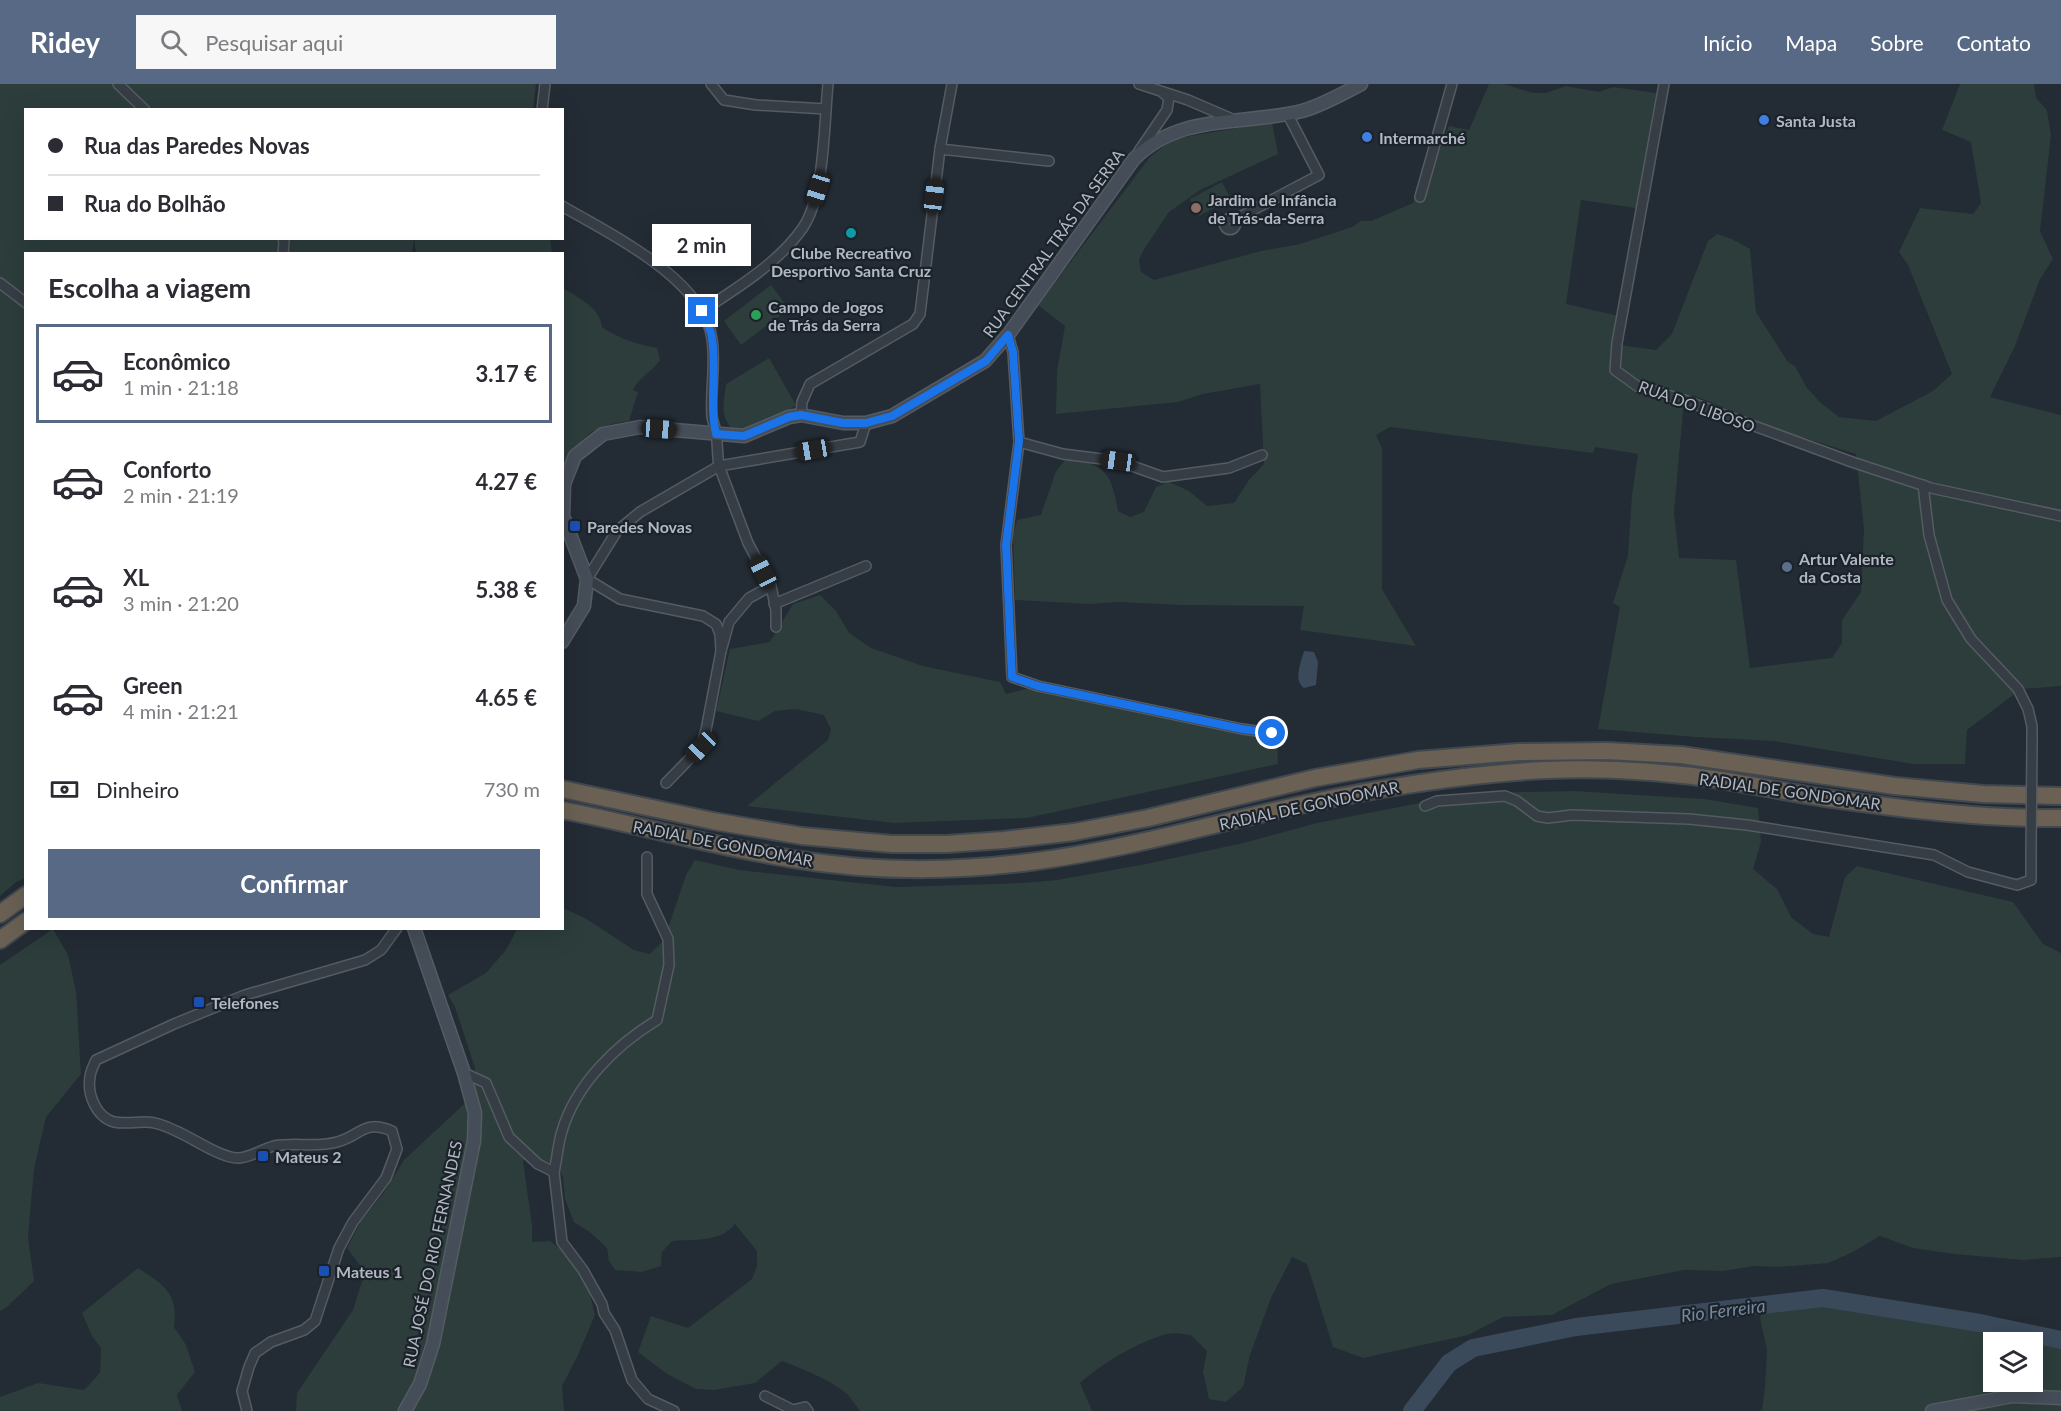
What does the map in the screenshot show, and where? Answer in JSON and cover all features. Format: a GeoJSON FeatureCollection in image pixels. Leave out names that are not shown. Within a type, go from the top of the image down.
{"type":"FeatureCollection","features":[{"type":"Feature","properties":{"kind":"highway","name":"RADIAL DE GONDOMAR"},"geometry":{"type":"LineString","coordinates":[[564,789],[713,821],[802,836],[881,843],[935,844],[1004,840],[1074,832],[1148,818],[1315,778],[1418,760],[1519,752],[1607,751],[1681,755],[1895,786],[1983,794],[2061,796]]}},
{"type":"Feature","properties":{"kind":"highway","name":"RADIAL DE GONDOMAR"},"geometry":{"type":"LineString","coordinates":[[564,810],[726,847],[797,860],[876,867],[938,869],[1036,861],[1112,849],[1304,804],[1419,782],[1544,770],[1606,770],[1683,775],[1878,804],[1976,814],[2061,818]]}},
{"type":"Feature","properties":{"kind":"highway"},"geometry":{"type":"LineString","coordinates":[[0,915],[24,897]]}},
{"type":"Feature","properties":{"kind":"highway"},"geometry":{"type":"LineString","coordinates":[[0,940],[24,922]]}},
{"type":"Feature","properties":{"kind":"main road","name":"RUA CENTRAL TRÁS DA SERRA"},"geometry":{"type":"LineString","coordinates":[[801,415],[843,423],[866,423],[892,416],[986,361],[1008,335],[1134,159],[1146,146],[1164,136],[1195,126],[1304,110],[1361,84]]}},
{"type":"Feature","properties":{"kind":"main road"},"geometry":{"type":"LineString","coordinates":[[564,484],[575,456],[603,434],[640,427],[744,436],[789,417],[801,415]]}},
{"type":"Feature","properties":{"kind":"main road"},"geometry":{"type":"LineString","coordinates":[[564,519],[587,579],[584,606],[564,639]]}},
{"type":"Feature","properties":{"kind":"main road","name":"RUA JOSÉ DO RIO FERNANDES"},"geometry":{"type":"LineString","coordinates":[[405,1411],[420,1384],[433,1344],[474,1140],[475,1113],[464,1073],[415,930]]}},
{"type":"Feature","properties":{"kind":"main road"},"geometry":{"type":"LineString","coordinates":[[1932,1411],[2013,1396],[2061,1398]]}},
{"type":"Feature","properties":{"kind":"street"},"geometry":{"type":"LineString","coordinates":[[118,84],[143,108]]}},
{"type":"Feature","properties":{"kind":"street"},"geometry":{"type":"LineString","coordinates":[[542,108],[545,84]]}},
{"type":"Feature","properties":{"kind":"street"},"geometry":{"type":"LineString","coordinates":[[711,84],[724,100],[756,105],[826,109]]}},
{"type":"Feature","properties":{"kind":"street"},"geometry":{"type":"LineString","coordinates":[[702,311],[779,256],[803,228],[818,189],[828,84]]}},
{"type":"Feature","properties":{"kind":"street"},"geometry":{"type":"LineString","coordinates":[[801,415],[802,402],[810,384],[913,324],[920,314],[940,149],[952,84]]}},
{"type":"Feature","properties":{"kind":"street"},"geometry":{"type":"LineString","coordinates":[[1138,84],[1188,100],[1221,116],[1239,120]]}},
{"type":"Feature","properties":{"kind":"street"},"geometry":{"type":"LineString","coordinates":[[1420,197],[1452,84]]}},
{"type":"Feature","properties":{"kind":"street","name":"RUA DO LIBOSO"},"geometry":{"type":"LineString","coordinates":[[1664,84],[1617,343],[1615,370],[1637,386],[1681,399],[1852,462],[1923,485],[2061,516]]}},
{"type":"Feature","properties":{"kind":"street"},"geometry":{"type":"LineString","coordinates":[[1134,159],[1169,104],[1166,94],[1159,90]]}},
{"type":"Feature","properties":{"kind":"street"},"geometry":{"type":"LineString","coordinates":[[1234,220],[1318,175],[1287,113]]}},
{"type":"Feature","properties":{"kind":"street"},"geometry":{"type":"LineString","coordinates":[[1160,120],[1158,133],[1164,136]]}},
{"type":"Feature","properties":{"kind":"street"},"geometry":{"type":"LineString","coordinates":[[940,149],[1049,161]]}},
{"type":"Feature","properties":{"kind":"street"},"geometry":{"type":"LineString","coordinates":[[564,207],[641,253],[674,278],[702,311],[712,337],[714,373],[712,417],[719,466],[748,543],[771,586],[776,627]]}},
{"type":"Feature","properties":{"kind":"street"},"geometry":{"type":"LineString","coordinates":[[0,283],[24,301]]}},
{"type":"Feature","properties":{"kind":"street"},"geometry":{"type":"LineString","coordinates":[[1008,335],[1013,352],[1019,441],[1006,545],[1012,677],[1038,686],[1242,729],[1272,733]]}},
{"type":"Feature","properties":{"kind":"street"},"geometry":{"type":"LineString","coordinates":[[721,651],[720,634],[716,624],[703,616],[620,599],[587,579],[617,531],[640,512],[719,466],[860,442],[866,423]]}},
{"type":"Feature","properties":{"kind":"street"},"geometry":{"type":"LineString","coordinates":[[1019,441],[1063,454],[1118,461],[1164,477],[1229,468],[1262,455]]}},
{"type":"Feature","properties":{"kind":"street"},"geometry":{"type":"LineString","coordinates":[[1425,806],[1437,801],[1505,796],[1517,801],[1537,816],[1548,818],[1572,815],[1689,819],[1747,825],[1934,855],[1968,872],[2017,885],[2031,880],[2032,726],[2028,709],[2018,689],[1971,639],[1947,600],[1929,535],[1923,485]]}},
{"type":"Feature","properties":{"kind":"street"},"geometry":{"type":"LineString","coordinates":[[774,604],[866,566]]}},
{"type":"Feature","properties":{"kind":"street"},"geometry":{"type":"LineString","coordinates":[[666,783],[701,747],[729,622],[749,597],[771,586]]}},
{"type":"Feature","properties":{"kind":"street"},"geometry":{"type":"LineString","coordinates":[[647,858],[647,894],[668,939],[669,965],[657,1020],[631,1036],[598,1069],[575,1102],[562,1131],[554,1172],[562,1242],[583,1270],[602,1304],[604,1313],[615,1330],[632,1380],[648,1399],[674,1411]]}},
{"type":"Feature","properties":{"kind":"street"},"geometry":{"type":"LineString","coordinates":[[247,1411],[242,1391],[255,1353],[271,1342],[304,1330],[315,1321],[339,1248],[353,1222],[386,1178],[397,1149],[392,1131],[378,1125],[339,1142],[271,1147],[257,1154],[237,1158],[209,1148],[176,1131],[149,1122],[112,1122],[100,1113],[91,1099],[90,1077],[96,1060],[174,1024],[245,995],[364,960],[381,950],[396,930]]}},
{"type":"Feature","properties":{"kind":"street"},"geometry":{"type":"LineString","coordinates":[[464,1073],[486,1083],[509,1137],[538,1164],[554,1172]]}},
{"type":"Feature","properties":{"kind":"street"},"geometry":{"type":"LineString","coordinates":[[765,1396],[793,1410],[802,1410]]}},
{"type":"Feature","properties":{"kind":"shaded area"},"geometry":{"type":"Polygon","coordinates":[[[0,84],[536,84],[533,108],[24,108],[24,240],[414,240],[412,252],[24,252],[24,879],[16,882],[0,896],[0,84]]]}},
{"type":"Feature","properties":{"kind":"shaded area"},"geometry":{"type":"Polygon","coordinates":[[[1489,84],[1504,84],[1533,93],[1546,93],[1566,86],[1599,92],[1613,87],[1656,93],[1636,208],[1581,200],[1566,304],[1619,316],[1613,344],[1656,350],[1672,334],[1708,241],[1717,234],[1732,239],[1750,249],[1756,312],[1788,362],[1795,366],[1807,388],[1839,417],[1876,421],[1933,391],[1952,374],[1908,265],[1899,252],[1920,208],[1973,214],[1981,203],[1971,142],[1942,130],[1960,84],[2034,84],[2036,98],[2047,110],[2051,135],[2040,231],[2053,259],[2040,279],[2015,346],[1990,397],[2061,415],[2061,686],[2021,689],[1967,730],[1965,764],[1913,764],[1774,741],[1598,729],[1620,607],[1613,603],[1628,555],[1632,495],[1638,454],[1595,447],[1593,453],[1390,427],[1376,435],[1382,448],[1382,589],[1416,646],[1300,630],[1304,606],[1118,602],[1089,604],[1015,600],[1013,535],[1017,520],[1041,515],[1056,471],[1068,457],[1091,464],[1105,473],[1113,488],[1118,511],[1130,517],[1144,512],[1156,487],[1169,482],[1189,491],[1207,506],[1234,503],[1249,480],[1264,464],[1260,384],[1203,394],[1178,402],[1056,414],[1057,371],[1065,326],[1038,305],[1150,157],[1173,139],[1272,122],[1278,154],[1200,190],[1169,212],[1139,260],[1141,272],[1154,280],[1261,251],[1300,244],[1352,227],[1361,221],[1371,221],[1413,203],[1424,167],[1436,159],[1449,126],[1469,130],[1489,84]],[[1692,395],[1684,401],[1674,512],[1679,558],[1736,560],[1750,668],[1832,658],[1842,643],[1842,620],[1861,592],[1864,529],[1856,454],[1789,433],[1692,395]]]}},
{"type":"Feature","properties":{"kind":"shaded area","name":"Jardim de Infância de Trás-da-Serra"},"geometry":{"type":"Polygon","coordinates":[[[1222,182],[1231,199],[1199,216],[1190,199],[1222,182]]]}},
{"type":"Feature","properties":{"kind":"shaded area"},"geometry":{"type":"Polygon","coordinates":[[[414,240],[550,240],[552,252],[416,252],[414,240]]]}},
{"type":"Feature","properties":{"kind":"shaded area","name":"Campo de Jogos de Trás da Serra"},"geometry":{"type":"Polygon","coordinates":[[[771,285],[789,309],[741,345],[724,321],[771,285]]]}},
{"type":"Feature","properties":{"kind":"shaded area"},"geometry":{"type":"Polygon","coordinates":[[[564,289],[593,309],[602,327],[628,340],[657,348],[660,360],[633,390],[638,392],[629,421],[602,427],[587,436],[564,473],[564,289]]]}},
{"type":"Feature","properties":{"kind":"shaded area"},"geometry":{"type":"Polygon","coordinates":[[[769,358],[796,405],[766,424],[733,430],[724,414],[726,384],[769,358]]]}},
{"type":"Feature","properties":{"kind":"shaded area"},"geometry":{"type":"Polygon","coordinates":[[[820,595],[836,611],[849,633],[871,648],[923,666],[1000,682],[1006,694],[1030,688],[1201,721],[1277,740],[1278,764],[1027,818],[894,823],[747,806],[828,740],[831,729],[824,715],[796,709],[775,711],[758,721],[716,711],[730,649],[770,642],[793,604],[820,595]]]}},
{"type":"Feature","properties":{"kind":"shaded area"},"geometry":{"type":"Polygon","coordinates":[[[1575,791],[1704,799],[1758,808],[1761,842],[1753,869],[1777,889],[1791,917],[1813,934],[1829,937],[1845,877],[1857,866],[2013,902],[2043,944],[2061,953],[2061,1257],[2023,1260],[1954,1254],[1913,1248],[1880,1236],[1828,1263],[1777,1267],[1754,1266],[1723,1271],[1684,1270],[1611,1284],[1552,1315],[1503,1317],[1468,1335],[1363,1358],[1333,1347],[1307,1264],[1292,1257],[1271,1298],[1250,1355],[1243,1387],[1226,1402],[1209,1399],[1203,1372],[1207,1351],[1191,1335],[1173,1333],[1132,1348],[1099,1368],[1080,1383],[1092,1411],[860,1411],[848,1395],[834,1384],[782,1361],[755,1383],[714,1390],[696,1389],[667,1374],[638,1352],[651,1316],[688,1328],[752,1279],[757,1266],[757,1251],[735,1224],[729,1230],[714,1237],[672,1241],[662,1252],[661,1266],[642,1272],[615,1270],[609,1261],[607,1248],[591,1233],[574,1222],[565,1199],[563,1177],[553,1163],[528,1158],[523,1161],[532,1225],[532,1242],[550,1241],[563,1251],[588,1286],[595,1315],[562,1386],[564,1411],[296,1411],[297,1393],[353,1310],[365,1272],[347,1248],[360,1223],[385,1191],[404,1160],[476,1093],[475,1068],[455,1007],[448,995],[486,973],[506,950],[516,930],[564,930],[564,908],[585,918],[634,950],[650,954],[664,940],[686,875],[695,860],[739,870],[896,887],[1057,880],[1146,864],[1243,843],[1317,823],[1471,793],[1575,791]]]}},
{"type":"Feature","properties":{"kind":"shaded area"},"geometry":{"type":"Polygon","coordinates":[[[54,930],[68,955],[76,991],[81,1074],[46,1117],[34,1169],[28,1238],[34,1281],[0,1311],[0,965],[54,930]]]}},
{"type":"Feature","properties":{"kind":"shaded area"},"geometry":{"type":"Polygon","coordinates":[[[138,1268],[162,1285],[171,1298],[175,1315],[174,1327],[186,1345],[195,1372],[177,1395],[182,1411],[0,1411],[0,1397],[38,1383],[84,1390],[100,1373],[101,1348],[92,1336],[82,1313],[138,1268]]]}},
{"type":"Feature","properties":{"kind":"shaded area"},"geometry":{"type":"Polygon","coordinates":[[[1788,1296],[1857,1302],[1883,1310],[1901,1304],[1947,1312],[1994,1328],[2024,1332],[1983,1332],[1983,1392],[2043,1392],[2043,1332],[2045,1332],[2057,1342],[2061,1342],[2061,1411],[1758,1411],[1762,1410],[1767,1350],[1760,1318],[1764,1298],[1788,1296]]]}},
{"type":"Feature","properties":{"kind":"water"},"geometry":{"type":"Polygon","coordinates":[[[1304,651],[1314,652],[1318,662],[1316,685],[1304,688],[1298,676],[1304,651]]]}},
{"type":"Feature","properties":{"kind":"waterway","name":"Rio Ferreira"},"geometry":{"type":"LineString","coordinates":[[1412,1411],[1449,1363],[1473,1348],[1576,1327],[1823,1298],[1980,1323],[2061,1340]]}},
{"type":"Feature","properties":{"kind":"place","name":"Santa Justa"},"geometry":{"type":"Point","coordinates":[1764,120]}},
{"type":"Feature","properties":{"kind":"place","name":"Intermarché"},"geometry":{"type":"Point","coordinates":[1367,137]}},
{"type":"Feature","properties":{"kind":"place","name":"Jardim de Infância de Trás-da-Serra"},"geometry":{"type":"Point","coordinates":[1196,208]}},
{"type":"Feature","properties":{"kind":"place","name":"Clube Recreativo Desportivo Santa Cruz"},"geometry":{"type":"Point","coordinates":[851,233]}},
{"type":"Feature","properties":{"kind":"place","name":"Campo de Jogos de Trás da Serra"},"geometry":{"type":"Point","coordinates":[756,315]}},
{"type":"Feature","properties":{"kind":"place","name":"Paredes Novas"},"geometry":{"type":"Point","coordinates":[575,526]}},
{"type":"Feature","properties":{"kind":"place","name":"Artur Valente da Costa"},"geometry":{"type":"Point","coordinates":[1787,567]}},
{"type":"Feature","properties":{"kind":"place","name":"Telefones"},"geometry":{"type":"Point","coordinates":[199,1002]}},
{"type":"Feature","properties":{"kind":"place","name":"Mateus 2"},"geometry":{"type":"Point","coordinates":[263,1156]}},
{"type":"Feature","properties":{"kind":"place","name":"Mateus 1"},"geometry":{"type":"Point","coordinates":[324,1271]}},
{"type":"Feature","properties":{"kind":"route"},"geometry":{"type":"LineString","coordinates":[[702,311],[712,337],[714,373],[712,417],[716,434],[744,436],[789,417],[801,415],[843,423],[866,423],[892,416],[986,361],[1008,335],[1013,352],[1019,441],[1006,545],[1012,677],[1038,686],[1242,729],[1272,733]]}}]}
